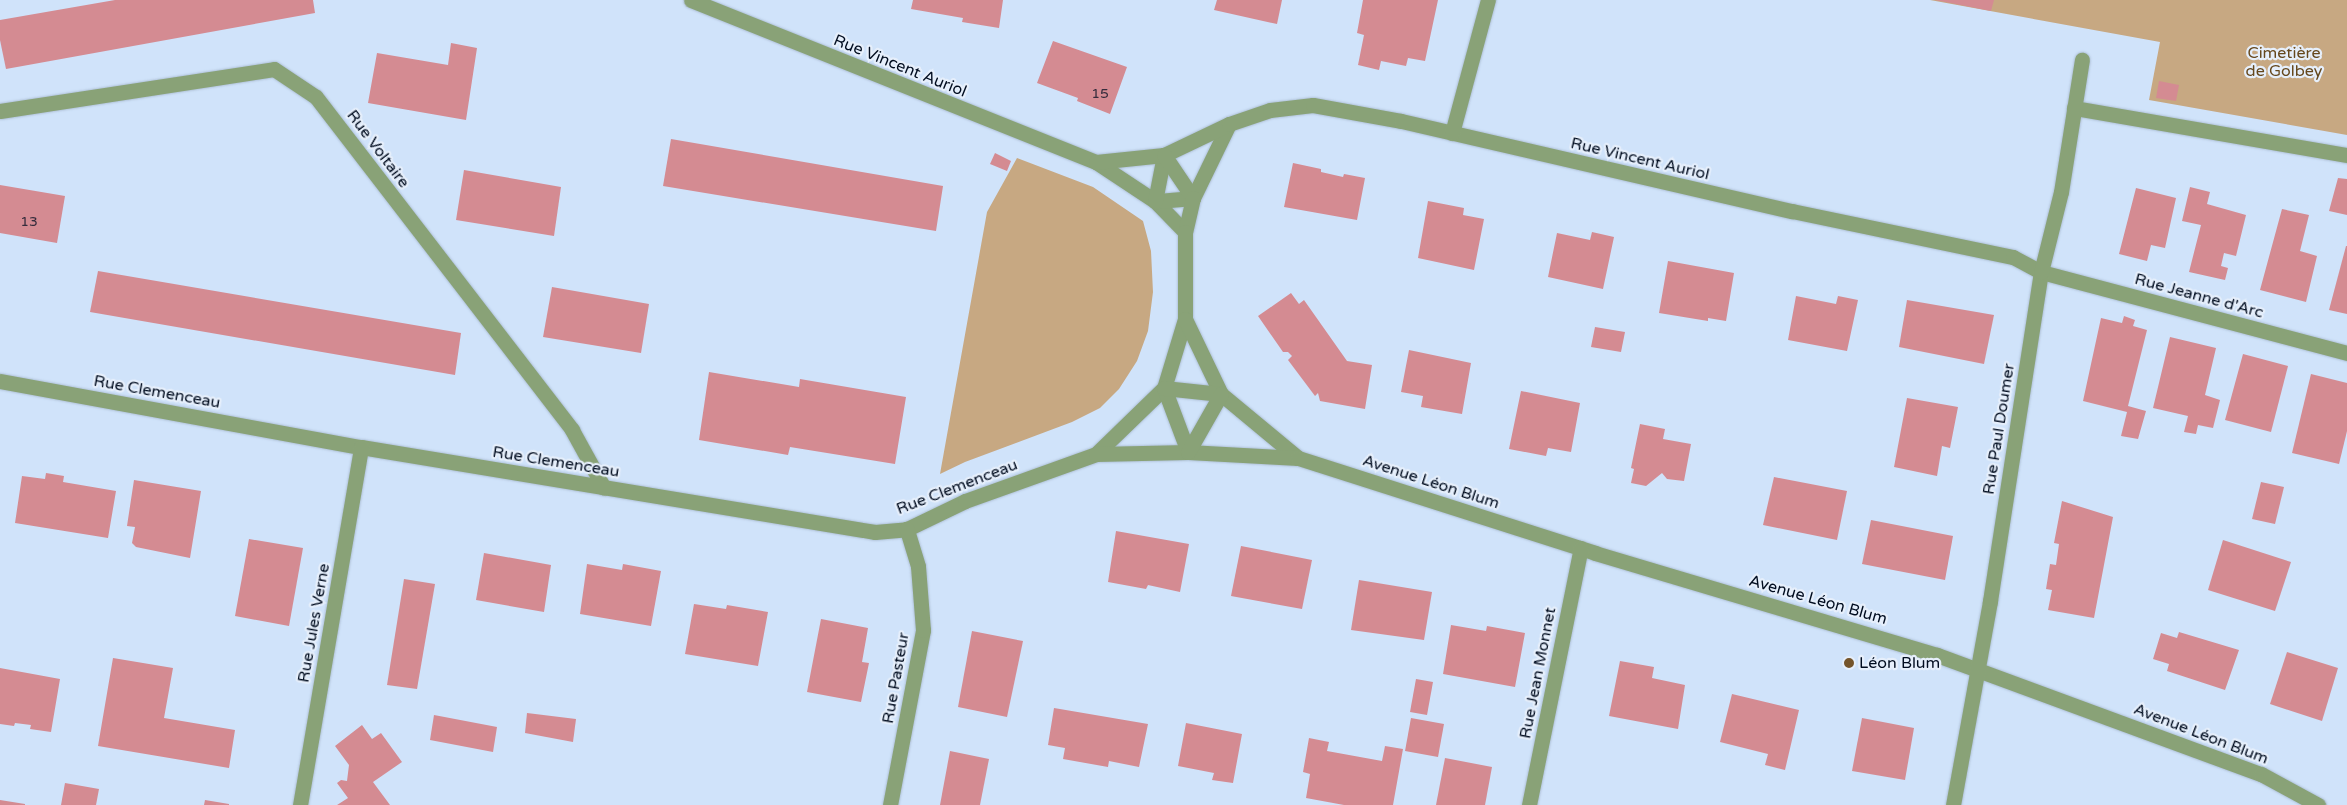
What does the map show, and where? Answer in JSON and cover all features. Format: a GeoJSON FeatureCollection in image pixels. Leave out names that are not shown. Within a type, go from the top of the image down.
{"type":"FeatureCollection","features":[{"type":"Feature","properties":{"kind":"street","name":"Rue Vincent Auriol"},"geometry":{"type":"LineString","coordinates":[[691,0],[1096,162],[1155,201],[1185,232]]}},
{"type":"Feature","properties":{"kind":"street"},"geometry":{"type":"LineString","coordinates":[[1452,133],[1488,0]]}},
{"type":"Feature","properties":{"kind":"street","name":"Rue Paul Doumer"},"geometry":{"type":"LineString","coordinates":[[1953,805],[1990,601],[2041,272],[2061,192],[2082,60]]}},
{"type":"Feature","properties":{"kind":"street","name":"Rue Voltaire"},"geometry":{"type":"LineString","coordinates":[[0,112],[274,69],[316,96],[572,430],[604,488]]}},
{"type":"Feature","properties":{"kind":"street","name":"Rue Vincent Auriol"},"geometry":{"type":"LineString","coordinates":[[1096,162],[1164,155],[1229,124],[1270,110],[1313,105],[1401,121],[1792,211],[2013,257],[2041,272]]}},
{"type":"Feature","properties":{"kind":"street"},"geometry":{"type":"LineString","coordinates":[[2074,108],[2347,155]]}},
{"type":"Feature","properties":{"kind":"street"},"geometry":{"type":"LineString","coordinates":[[1096,454],[1164,388],[1184,319],[1185,232],[1193,198],[1229,124]]}},
{"type":"Feature","properties":{"kind":"street"},"geometry":{"type":"LineString","coordinates":[[1164,155],[1193,198]]}},
{"type":"Feature","properties":{"kind":"street"},"geometry":{"type":"LineString","coordinates":[[1164,155],[1155,201],[1193,198]]}},
{"type":"Feature","properties":{"kind":"street","name":"Rue Jeanne d'Arc"},"geometry":{"type":"LineString","coordinates":[[2041,272],[2347,353]]}},
{"type":"Feature","properties":{"kind":"street","name":"Avenue Léon Blum"},"geometry":{"type":"LineString","coordinates":[[1184,319],[1221,394],[1298,458]]}},
{"type":"Feature","properties":{"kind":"street","name":"Rue Clemenceau"},"geometry":{"type":"LineString","coordinates":[[0,381],[361,447],[875,532],[907,529],[965,501],[1096,454]]}},
{"type":"Feature","properties":{"kind":"street"},"geometry":{"type":"LineString","coordinates":[[1164,388],[1221,394],[1188,452]]}},
{"type":"Feature","properties":{"kind":"street"},"geometry":{"type":"LineString","coordinates":[[1164,388],[1188,452]]}},
{"type":"Feature","properties":{"kind":"street","name":"Rue Jules Verne"},"geometry":{"type":"LineString","coordinates":[[300,805],[361,447]]}},
{"type":"Feature","properties":{"kind":"street","name":"Avenue Léon Blum"},"geometry":{"type":"LineString","coordinates":[[1096,454],[1188,452],[1298,458],[1581,548],[1879,636],[1977,668],[2261,774],[2318,805]]}},
{"type":"Feature","properties":{"kind":"street","name":"Rue Pasteur"},"geometry":{"type":"LineString","coordinates":[[890,805],[923,630],[918,566],[907,529]]}},
{"type":"Feature","properties":{"kind":"street","name":"Rue Jean Monnet"},"geometry":{"type":"LineString","coordinates":[[1529,805],[1581,548]]}},
{"type":"Feature","properties":{"kind":"green space","name":"Cimetière de Golbey"},"geometry":{"type":"Polygon","coordinates":[[[1930,0],[2347,0],[2347,135],[2149,100],[2160,42],[1930,0]]]}},
{"type":"Feature","properties":{"kind":"green space"},"geometry":{"type":"Polygon","coordinates":[[[1017,158],[1093,187],[1143,221],[1151,251],[1153,292],[1148,331],[1137,361],[1119,389],[1100,408],[1072,422],[965,462],[940,474],[987,212],[1017,158]]]}},
{"type":"Feature","properties":{"kind":"building"},"geometry":{"type":"Polygon","coordinates":[[[115,0],[313,0],[315,13],[6,69],[0,40],[0,20],[115,0]]]}},
{"type":"Feature","properties":{"kind":"building"},"geometry":{"type":"Polygon","coordinates":[[[913,0],[1003,0],[999,28],[962,22],[963,18],[911,9],[913,0]]]}},
{"type":"Feature","properties":{"kind":"building"},"geometry":{"type":"Polygon","coordinates":[[[1217,0],[1282,0],[1277,24],[1214,10],[1217,0]]]}},
{"type":"Feature","properties":{"kind":"building"},"geometry":{"type":"Polygon","coordinates":[[[1363,0],[1438,0],[1425,61],[1408,58],[1406,66],[1381,61],[1379,70],[1358,65],[1364,35],[1357,33],[1363,0]]]}},
{"type":"Feature","properties":{"kind":"building"},"geometry":{"type":"Polygon","coordinates":[[[1935,0],[1994,0],[1991,11],[1935,0]]]}},
{"type":"Feature","properties":{"kind":"building"},"geometry":{"type":"Polygon","coordinates":[[[1053,41],[1127,67],[1110,114],[1077,101],[1078,98],[1037,83],[1053,41]]]}},
{"type":"Feature","properties":{"kind":"building"},"geometry":{"type":"Polygon","coordinates":[[[451,43],[477,48],[466,120],[368,103],[377,53],[448,65],[451,43]]]}},
{"type":"Feature","properties":{"kind":"building"},"geometry":{"type":"Polygon","coordinates":[[[2159,81],[2179,85],[2176,101],[2156,98],[2159,81]]]}},
{"type":"Feature","properties":{"kind":"building"},"geometry":{"type":"Polygon","coordinates":[[[671,139],[943,186],[936,231],[663,186],[671,139]]]}},
{"type":"Feature","properties":{"kind":"building"},"geometry":{"type":"Polygon","coordinates":[[[995,153],[1011,161],[1007,171],[990,164],[995,153]]]}},
{"type":"Feature","properties":{"kind":"building"},"geometry":{"type":"Polygon","coordinates":[[[1293,163],[1321,169],[1321,172],[1343,177],[1344,174],[1365,178],[1357,220],[1284,207],[1293,163]]]}},
{"type":"Feature","properties":{"kind":"building"},"geometry":{"type":"Polygon","coordinates":[[[464,170],[561,187],[554,236],[456,220],[464,170]]]}},
{"type":"Feature","properties":{"kind":"building"},"geometry":{"type":"Polygon","coordinates":[[[2338,178],[2347,179],[2347,215],[2329,211],[2338,178]]]}},
{"type":"Feature","properties":{"kind":"building"},"geometry":{"type":"Polygon","coordinates":[[[0,185],[65,196],[57,243],[0,233],[0,185]]]}},
{"type":"Feature","properties":{"kind":"building"},"geometry":{"type":"Polygon","coordinates":[[[2190,187],[2210,192],[2207,204],[2246,215],[2236,256],[2224,253],[2221,266],[2228,268],[2225,280],[2189,272],[2201,225],[2182,221],[2190,187]]]}},
{"type":"Feature","properties":{"kind":"building"},"geometry":{"type":"Polygon","coordinates":[[[2136,188],[2176,198],[2165,248],[2151,245],[2147,261],[2119,254],[2136,188]]]}},
{"type":"Feature","properties":{"kind":"building"},"geometry":{"type":"Polygon","coordinates":[[[1428,201],[1464,208],[1463,215],[1484,219],[1474,270],[1418,258],[1428,201]]]}},
{"type":"Feature","properties":{"kind":"building"},"geometry":{"type":"Polygon","coordinates":[[[2282,209],[2309,215],[2300,251],[2317,256],[2306,302],[2260,290],[2282,209]]]}},
{"type":"Feature","properties":{"kind":"building"},"geometry":{"type":"Polygon","coordinates":[[[1592,232],[1614,237],[1603,289],[1548,277],[1557,233],[1590,240],[1592,232]]]}},
{"type":"Feature","properties":{"kind":"building"},"geometry":{"type":"Polygon","coordinates":[[[2347,246],[2347,314],[2329,310],[2347,246]]]}},
{"type":"Feature","properties":{"kind":"building"},"geometry":{"type":"Polygon","coordinates":[[[1668,261],[1734,273],[1726,321],[1708,318],[1708,321],[1659,313],[1668,261]]]}},
{"type":"Feature","properties":{"kind":"building"},"geometry":{"type":"Polygon","coordinates":[[[98,271],[461,333],[455,375],[90,312],[98,271]]]}},
{"type":"Feature","properties":{"kind":"building"},"geometry":{"type":"Polygon","coordinates":[[[552,287],[649,304],[641,353],[543,337],[552,287]]]}},
{"type":"Feature","properties":{"kind":"building"},"geometry":{"type":"Polygon","coordinates":[[[1291,293],[1299,304],[1304,300],[1347,361],[1372,365],[1365,409],[1320,401],[1318,393],[1315,396],[1288,360],[1292,356],[1288,352],[1283,352],[1258,316],[1291,293]]]}},
{"type":"Feature","properties":{"kind":"building"},"geometry":{"type":"Polygon","coordinates":[[[1796,296],[1836,304],[1838,296],[1858,300],[1847,351],[1788,340],[1796,296]]]}},
{"type":"Feature","properties":{"kind":"building"},"geometry":{"type":"Polygon","coordinates":[[[1907,300],[1994,315],[1984,364],[1899,347],[1907,300]]]}},
{"type":"Feature","properties":{"kind":"building"},"geometry":{"type":"Polygon","coordinates":[[[2124,316],[2135,320],[2133,326],[2147,330],[2128,406],[2146,411],[2138,439],[2121,436],[2127,412],[2083,401],[2101,318],[2122,323],[2124,316]]]}},
{"type":"Feature","properties":{"kind":"building"},"geometry":{"type":"Polygon","coordinates":[[[1595,327],[1625,332],[1621,352],[1591,347],[1595,327]]]}},
{"type":"Feature","properties":{"kind":"building"},"geometry":{"type":"Polygon","coordinates":[[[2170,337],[2216,348],[2205,395],[2220,400],[2213,428],[2198,425],[2196,434],[2184,432],[2188,416],[2153,408],[2170,337]]]}},
{"type":"Feature","properties":{"kind":"building"},"geometry":{"type":"Polygon","coordinates":[[[1409,350],[1471,363],[1462,414],[1421,407],[1423,396],[1401,392],[1409,350]]]}},
{"type":"Feature","properties":{"kind":"building"},"geometry":{"type":"Polygon","coordinates":[[[2243,354],[2288,366],[2271,432],[2225,420],[2243,354]]]}},
{"type":"Feature","properties":{"kind":"building"},"geometry":{"type":"Polygon","coordinates":[[[709,372],[799,387],[800,379],[906,397],[895,464],[790,447],[788,455],[699,440],[709,372]]]}},
{"type":"Feature","properties":{"kind":"building"},"geometry":{"type":"Polygon","coordinates":[[[2311,374],[2347,383],[2347,431],[2339,464],[2292,453],[2311,374]]]}},
{"type":"Feature","properties":{"kind":"building"},"geometry":{"type":"Polygon","coordinates":[[[1521,391],[1580,403],[1571,452],[1548,448],[1546,456],[1509,449],[1521,391]]]}},
{"type":"Feature","properties":{"kind":"building"},"geometry":{"type":"Polygon","coordinates":[[[1907,398],[1958,407],[1950,448],[1942,446],[1937,476],[1894,467],[1907,398]]]}},
{"type":"Feature","properties":{"kind":"building"},"geometry":{"type":"Polygon","coordinates":[[[1640,424],[1665,429],[1663,439],[1691,444],[1684,481],[1667,479],[1662,473],[1646,486],[1631,483],[1634,469],[1631,468],[1640,424]]]}},
{"type":"Feature","properties":{"kind":"building"},"geometry":{"type":"Polygon","coordinates":[[[46,473],[64,476],[63,482],[116,491],[108,538],[15,523],[22,476],[45,479],[46,473]]]}},
{"type":"Feature","properties":{"kind":"building"},"geometry":{"type":"Polygon","coordinates":[[[1774,477],[1847,491],[1837,540],[1763,525],[1774,477]]]}},
{"type":"Feature","properties":{"kind":"building"},"geometry":{"type":"Polygon","coordinates":[[[134,480],[201,491],[190,558],[136,547],[132,543],[135,527],[127,526],[134,480]]]}},
{"type":"Feature","properties":{"kind":"building"},"geometry":{"type":"Polygon","coordinates":[[[2261,482],[2284,487],[2275,524],[2252,519],[2261,482]]]}},
{"type":"Feature","properties":{"kind":"building"},"geometry":{"type":"Polygon","coordinates":[[[2062,501],[2113,517],[2094,618],[2048,610],[2052,590],[2046,589],[2050,564],[2056,565],[2059,544],[2054,543],[2062,501]]]}},
{"type":"Feature","properties":{"kind":"building"},"geometry":{"type":"Polygon","coordinates":[[[1871,520],[1953,536],[1945,580],[1862,564],[1871,520]]]}},
{"type":"Feature","properties":{"kind":"building"},"geometry":{"type":"Polygon","coordinates":[[[1116,531],[1189,544],[1180,592],[1148,585],[1146,589],[1108,582],[1116,531]]]}},
{"type":"Feature","properties":{"kind":"building"},"geometry":{"type":"Polygon","coordinates":[[[249,539],[303,548],[289,626],[235,616],[249,539]]]}},
{"type":"Feature","properties":{"kind":"building"},"geometry":{"type":"Polygon","coordinates":[[[2223,540],[2291,562],[2275,611],[2208,590],[2223,540]]]}},
{"type":"Feature","properties":{"kind":"building"},"geometry":{"type":"Polygon","coordinates":[[[1241,546],[1312,560],[1302,609],[1231,596],[1241,546]]]}},
{"type":"Feature","properties":{"kind":"building"},"geometry":{"type":"Polygon","coordinates":[[[484,553],[551,565],[544,612],[476,600],[484,553]]]}},
{"type":"Feature","properties":{"kind":"building"},"geometry":{"type":"Polygon","coordinates":[[[587,564],[622,570],[623,564],[661,571],[651,626],[580,614],[587,564]]]}},
{"type":"Feature","properties":{"kind":"building"},"geometry":{"type":"Polygon","coordinates":[[[404,579],[435,584],[417,689],[387,685],[404,579]]]}},
{"type":"Feature","properties":{"kind":"building"},"geometry":{"type":"Polygon","coordinates":[[[1359,580],[1432,592],[1424,640],[1351,630],[1359,580]]]}},
{"type":"Feature","properties":{"kind":"building"},"geometry":{"type":"Polygon","coordinates":[[[694,604],[726,609],[727,605],[768,612],[758,666],[685,654],[694,604]]]}},
{"type":"Feature","properties":{"kind":"building"},"geometry":{"type":"Polygon","coordinates":[[[821,619],[868,628],[862,662],[869,663],[861,702],[807,692],[821,619]]]}},
{"type":"Feature","properties":{"kind":"building"},"geometry":{"type":"Polygon","coordinates":[[[1451,625],[1486,631],[1487,626],[1525,633],[1515,687],[1443,674],[1451,625]]]}},
{"type":"Feature","properties":{"kind":"building"},"geometry":{"type":"Polygon","coordinates":[[[972,631],[1023,641],[1007,717],[958,707],[972,631]]]}},
{"type":"Feature","properties":{"kind":"building"},"geometry":{"type":"Polygon","coordinates":[[[2179,632],[2239,650],[2225,690],[2167,671],[2169,664],[2153,659],[2161,633],[2177,638],[2179,632]]]}},
{"type":"Feature","properties":{"kind":"building"},"geometry":{"type":"Polygon","coordinates":[[[2287,652],[2338,668],[2322,721],[2270,704],[2287,652]]]}},
{"type":"Feature","properties":{"kind":"building"},"geometry":{"type":"Polygon","coordinates":[[[113,658],[173,668],[164,718],[235,730],[229,768],[98,746],[113,658]]]}},
{"type":"Feature","properties":{"kind":"building"},"geometry":{"type":"Polygon","coordinates":[[[1620,661],[1654,667],[1652,678],[1685,685],[1678,729],[1609,716],[1620,661]]]}},
{"type":"Feature","properties":{"kind":"building"},"geometry":{"type":"Polygon","coordinates":[[[0,668],[60,679],[51,732],[30,729],[31,725],[15,723],[14,726],[0,724],[0,668]]]}},
{"type":"Feature","properties":{"kind":"building"},"geometry":{"type":"Polygon","coordinates":[[[1416,679],[1433,682],[1427,715],[1410,712],[1416,679]]]}},
{"type":"Feature","properties":{"kind":"building"},"geometry":{"type":"Polygon","coordinates":[[[1732,694],[1799,710],[1785,770],[1765,765],[1768,754],[1720,742],[1732,694]]]}},
{"type":"Feature","properties":{"kind":"building"},"geometry":{"type":"Polygon","coordinates":[[[1054,708],[1148,724],[1139,767],[1109,761],[1108,767],[1063,759],[1065,748],[1048,745],[1054,708]]]}},
{"type":"Feature","properties":{"kind":"building"},"geometry":{"type":"Polygon","coordinates":[[[527,713],[576,719],[573,742],[525,733],[527,713]]]}},
{"type":"Feature","properties":{"kind":"building"},"geometry":{"type":"Polygon","coordinates":[[[434,715],[497,727],[493,752],[430,740],[434,715]]]}},
{"type":"Feature","properties":{"kind":"building"},"geometry":{"type":"Polygon","coordinates":[[[1411,718],[1444,724],[1438,757],[1405,751],[1411,718]]]}},
{"type":"Feature","properties":{"kind":"building"},"geometry":{"type":"Polygon","coordinates":[[[1862,718],[1914,728],[1905,780],[1852,771],[1862,718]]]}},
{"type":"Feature","properties":{"kind":"building"},"geometry":{"type":"Polygon","coordinates":[[[1186,723],[1242,734],[1233,783],[1212,780],[1214,773],[1178,766],[1186,723]]]}},
{"type":"Feature","properties":{"kind":"building"},"geometry":{"type":"Polygon","coordinates":[[[362,725],[372,739],[381,733],[402,762],[373,782],[390,805],[337,805],[348,798],[337,783],[341,780],[347,781],[349,765],[335,746],[362,725]]]}},
{"type":"Feature","properties":{"kind":"building"},"geometry":{"type":"Polygon","coordinates":[[[1309,738],[1329,742],[1327,751],[1382,761],[1385,746],[1403,749],[1393,805],[1344,805],[1306,798],[1310,774],[1303,772],[1309,738]]]}},
{"type":"Feature","properties":{"kind":"building"},"geometry":{"type":"Polygon","coordinates":[[[950,751],[989,759],[980,805],[940,805],[950,751]]]}},
{"type":"Feature","properties":{"kind":"building"},"geometry":{"type":"Polygon","coordinates":[[[1445,758],[1492,767],[1485,805],[1436,805],[1445,758]]]}},
{"type":"Feature","properties":{"kind":"building"},"geometry":{"type":"Polygon","coordinates":[[[65,783],[99,789],[96,805],[61,805],[65,783]]]}},
{"type":"Feature","properties":{"kind":"building"},"geometry":{"type":"Polygon","coordinates":[[[0,800],[25,804],[25,805],[0,805],[0,800]]]}},
{"type":"Feature","properties":{"kind":"building"},"geometry":{"type":"Polygon","coordinates":[[[205,800],[229,804],[229,805],[204,805],[205,800]]]}},
{"type":"Feature","properties":{"kind":"place","name":"Léon Blum"},"geometry":{"type":"Point","coordinates":[1849,663]}}]}
